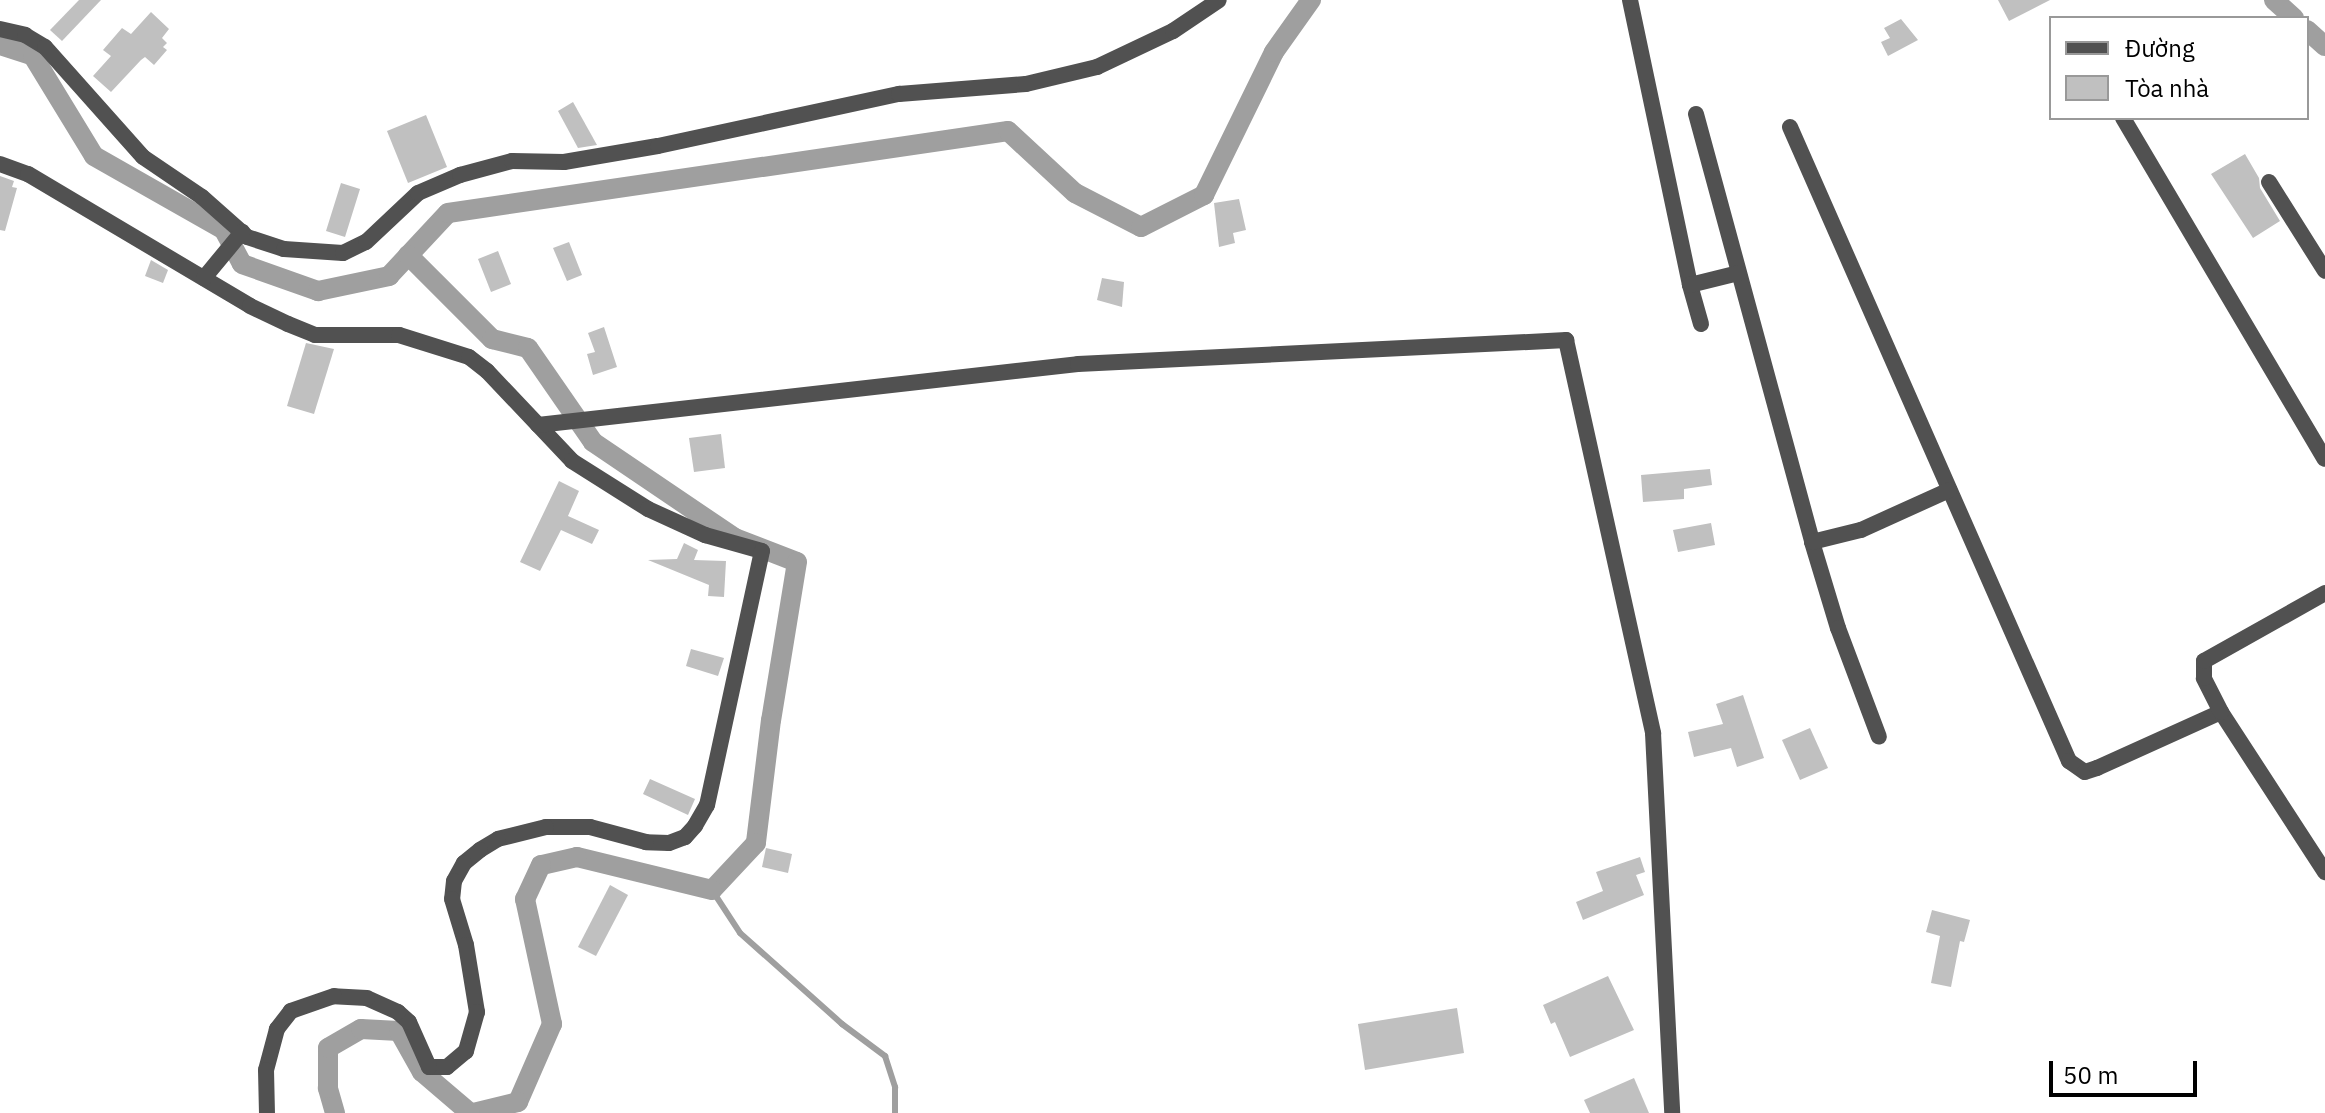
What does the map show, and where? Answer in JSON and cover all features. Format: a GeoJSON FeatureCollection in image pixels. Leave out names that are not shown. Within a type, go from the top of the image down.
{"type":"FeatureCollection","features":[{"type":"Feature","properties":{"kind":"street"},"geometry":{"type":"LineString","coordinates":[[0,29],[25,35],[45,47],[143,157],[202,197],[247,237],[284,249],[343,253],[366,242],[418,193],[460,175],[512,161],[564,162],[658,146],[899,94],[1026,84],[1097,67],[1173,31],[1219,0]]}},
{"type":"Feature","properties":{"kind":"street"},"geometry":{"type":"LineString","coordinates":[[1630,0],[1701,324]]}},
{"type":"Feature","properties":{"kind":"street"},"geometry":{"type":"LineString","coordinates":[[1696,114],[1812,542],[1838,628],[1879,737]]}},
{"type":"Feature","properties":{"kind":"street"},"geometry":{"type":"LineString","coordinates":[[2124,120],[2325,459]]}},
{"type":"Feature","properties":{"kind":"street"},"geometry":{"type":"LineString","coordinates":[[1790,127],[2075,768],[2085,772],[2097,768],[2221,712]]}},
{"type":"Feature","properties":{"kind":"street"},"geometry":{"type":"LineString","coordinates":[[0,164],[28,174],[250,306],[315,335],[399,335],[469,357],[487,371],[572,461],[648,509],[705,535],[762,551],[707,805],[685,837],[669,843],[646,842],[590,827],[563,826],[521,832],[498,839],[480,850],[464,863],[454,881],[452,899],[466,945],[477,1012],[466,1051],[447,1067],[429,1067],[409,1022],[384,1003],[354,995],[311,1003],[291,1011],[277,1029],[266,1070],[267,1113]]}},
{"type":"Feature","properties":{"kind":"street"},"geometry":{"type":"LineString","coordinates":[[2269,182],[2325,271]]}},
{"type":"Feature","properties":{"kind":"street"},"geometry":{"type":"LineString","coordinates":[[204,278],[242,232]]}},
{"type":"Feature","properties":{"kind":"street"},"geometry":{"type":"LineString","coordinates":[[1690,285],[1739,273]]}},
{"type":"Feature","properties":{"kind":"street"},"geometry":{"type":"LineString","coordinates":[[538,425],[1078,364],[1566,340],[1653,733],[1672,1113]]}},
{"type":"Feature","properties":{"kind":"street"},"geometry":{"type":"LineString","coordinates":[[1812,542],[1861,530],[1949,490]]}},
{"type":"Feature","properties":{"kind":"street"},"geometry":{"type":"LineString","coordinates":[[2325,593],[2204,661],[2204,678],[2221,712],[2325,872]]}},
{"type":"Feature","properties":{"kind":"building"},"geometry":{"type":"Polygon","coordinates":[[[79,0],[101,0],[62,41],[50,30],[79,0]]]}},
{"type":"Feature","properties":{"kind":"building"},"geometry":{"type":"Polygon","coordinates":[[[1998,0],[2050,0],[2009,21],[1998,0]]]}},
{"type":"Feature","properties":{"kind":"building"},"geometry":{"type":"Polygon","coordinates":[[[151,12],[169,29],[162,38],[167,43],[163,47],[167,50],[154,65],[145,57],[141,60],[111,92],[93,76],[111,56],[103,50],[122,28],[131,34],[151,12]]]}},
{"type":"Feature","properties":{"kind":"building"},"geometry":{"type":"Polygon","coordinates":[[[1901,19],[1918,40],[1888,56],[1881,42],[1890,38],[1884,28],[1901,19]]]}},
{"type":"Feature","properties":{"kind":"building"},"geometry":{"type":"Polygon","coordinates":[[[573,102],[597,145],[578,148],[558,111],[573,102]]]}},
{"type":"Feature","properties":{"kind":"building"},"geometry":{"type":"Polygon","coordinates":[[[426,115],[447,167],[408,183],[387,131],[426,115]]]}},
{"type":"Feature","properties":{"kind":"building"},"geometry":{"type":"Polygon","coordinates":[[[2245,154],[2259,178],[2260,188],[2280,221],[2253,238],[2211,174],[2245,154]]]}},
{"type":"Feature","properties":{"kind":"building"},"geometry":{"type":"Polygon","coordinates":[[[0,176],[14,181],[12,187],[17,188],[5,231],[0,230],[0,176]]]}},
{"type":"Feature","properties":{"kind":"building"},"geometry":{"type":"Polygon","coordinates":[[[341,183],[360,189],[345,237],[326,231],[341,183]]]}},
{"type":"Feature","properties":{"kind":"building"},"geometry":{"type":"Polygon","coordinates":[[[1239,199],[1246,230],[1233,233],[1235,243],[1219,247],[1214,203],[1239,199]]]}},
{"type":"Feature","properties":{"kind":"building"},"geometry":{"type":"Polygon","coordinates":[[[569,242],[582,275],[567,281],[553,248],[569,242]]]}},
{"type":"Feature","properties":{"kind":"building"},"geometry":{"type":"Polygon","coordinates":[[[498,251],[511,284],[491,292],[478,259],[498,251]]]}},
{"type":"Feature","properties":{"kind":"building"},"geometry":{"type":"Polygon","coordinates":[[[151,260],[168,270],[163,283],[145,276],[151,260]]]}},
{"type":"Feature","properties":{"kind":"building"},"geometry":{"type":"Polygon","coordinates":[[[1102,278],[1124,282],[1122,307],[1097,300],[1102,278]]]}},
{"type":"Feature","properties":{"kind":"building"},"geometry":{"type":"Polygon","coordinates":[[[604,327],[617,367],[593,375],[587,354],[595,352],[588,333],[604,327]]]}},
{"type":"Feature","properties":{"kind":"building"},"geometry":{"type":"Polygon","coordinates":[[[306,343],[334,349],[314,414],[287,406],[306,343]]]}},
{"type":"Feature","properties":{"kind":"building"},"geometry":{"type":"Polygon","coordinates":[[[721,434],[725,468],[694,472],[689,438],[721,434]]]}},
{"type":"Feature","properties":{"kind":"building"},"geometry":{"type":"Polygon","coordinates":[[[1710,469],[1712,485],[1684,489],[1684,499],[1643,502],[1641,475],[1710,469]]]}},
{"type":"Feature","properties":{"kind":"building"},"geometry":{"type":"Polygon","coordinates":[[[559,481],[579,491],[568,516],[599,530],[592,544],[561,530],[540,571],[520,562],[559,481]]]}},
{"type":"Feature","properties":{"kind":"building"},"geometry":{"type":"Polygon","coordinates":[[[1711,523],[1715,545],[1678,552],[1673,530],[1711,523]]]}},
{"type":"Feature","properties":{"kind":"building"},"geometry":{"type":"Polygon","coordinates":[[[684,543],[698,550],[694,560],[726,561],[724,597],[708,596],[709,585],[648,560],[677,559],[684,543]]]}},
{"type":"Feature","properties":{"kind":"building"},"geometry":{"type":"Polygon","coordinates":[[[691,649],[724,658],[718,676],[686,666],[691,649]]]}},
{"type":"Feature","properties":{"kind":"building"},"geometry":{"type":"Polygon","coordinates":[[[1743,695],[1764,758],[1737,767],[1731,748],[1694,757],[1688,732],[1723,724],[1716,704],[1743,695]]]}},
{"type":"Feature","properties":{"kind":"building"},"geometry":{"type":"Polygon","coordinates":[[[1810,728],[1828,768],[1800,780],[1782,740],[1810,728]]]}},
{"type":"Feature","properties":{"kind":"building"},"geometry":{"type":"Polygon","coordinates":[[[650,779],[695,799],[688,815],[643,794],[650,779]]]}},
{"type":"Feature","properties":{"kind":"building"},"geometry":{"type":"Polygon","coordinates":[[[766,848],[792,854],[788,873],[762,867],[766,848]]]}},
{"type":"Feature","properties":{"kind":"building"},"geometry":{"type":"Polygon","coordinates":[[[1640,857],[1645,872],[1636,875],[1644,895],[1583,920],[1576,902],[1603,891],[1596,872],[1640,857]]]}},
{"type":"Feature","properties":{"kind":"building"},"geometry":{"type":"Polygon","coordinates":[[[610,885],[628,895],[596,956],[578,947],[610,885]]]}},
{"type":"Feature","properties":{"kind":"building"},"geometry":{"type":"Polygon","coordinates":[[[1932,910],[1970,920],[1964,942],[1960,941],[1951,987],[1931,983],[1940,936],[1926,932],[1932,910]]]}},
{"type":"Feature","properties":{"kind":"building"},"geometry":{"type":"Polygon","coordinates":[[[1608,976],[1634,1030],[1570,1057],[1555,1022],[1551,1024],[1543,1005],[1608,976]]]}},
{"type":"Feature","properties":{"kind":"building"},"geometry":{"type":"Polygon","coordinates":[[[1457,1008],[1464,1053],[1365,1070],[1358,1024],[1457,1008]]]}},
{"type":"Feature","properties":{"kind":"building"},"geometry":{"type":"Polygon","coordinates":[[[1634,1078],[1649,1113],[1590,1113],[1584,1100],[1634,1078]]]}},
{"type":"Feature","properties":{"kind":"waterway"},"geometry":{"type":"LineString","coordinates":[[0,45],[33,56],[94,156],[224,230],[242,264],[318,291],[389,276],[448,213],[1008,131],[1075,193],[1141,227],[1204,195],[1274,52],[1311,0]]}},
{"type":"Feature","properties":{"kind":"waterway"},"geometry":{"type":"LineString","coordinates":[[2274,0],[2292,16]]}},
{"type":"Feature","properties":{"kind":"waterway"},"geometry":{"type":"LineString","coordinates":[[2309,32],[2325,46]]}},
{"type":"Feature","properties":{"kind":"waterway"},"geometry":{"type":"LineString","coordinates":[[408,255],[492,339],[528,348],[593,442],[735,538],[797,562],[771,720],[756,843],[712,890],[577,857],[541,865],[525,899],[552,1024],[518,1102],[473,1113]]}},
{"type":"Feature","properties":{"kind":"waterway"},"geometry":{"type":"LineString","coordinates":[[712,890],[740,933],[842,1024],[885,1056],[895,1087],[895,1113]]}},
{"type":"Feature","properties":{"kind":"waterway"},"geometry":{"type":"LineString","coordinates":[[335,1113],[328,1088],[328,1048],[361,1029],[399,1031],[422,1072],[470,1113]]}}]}
